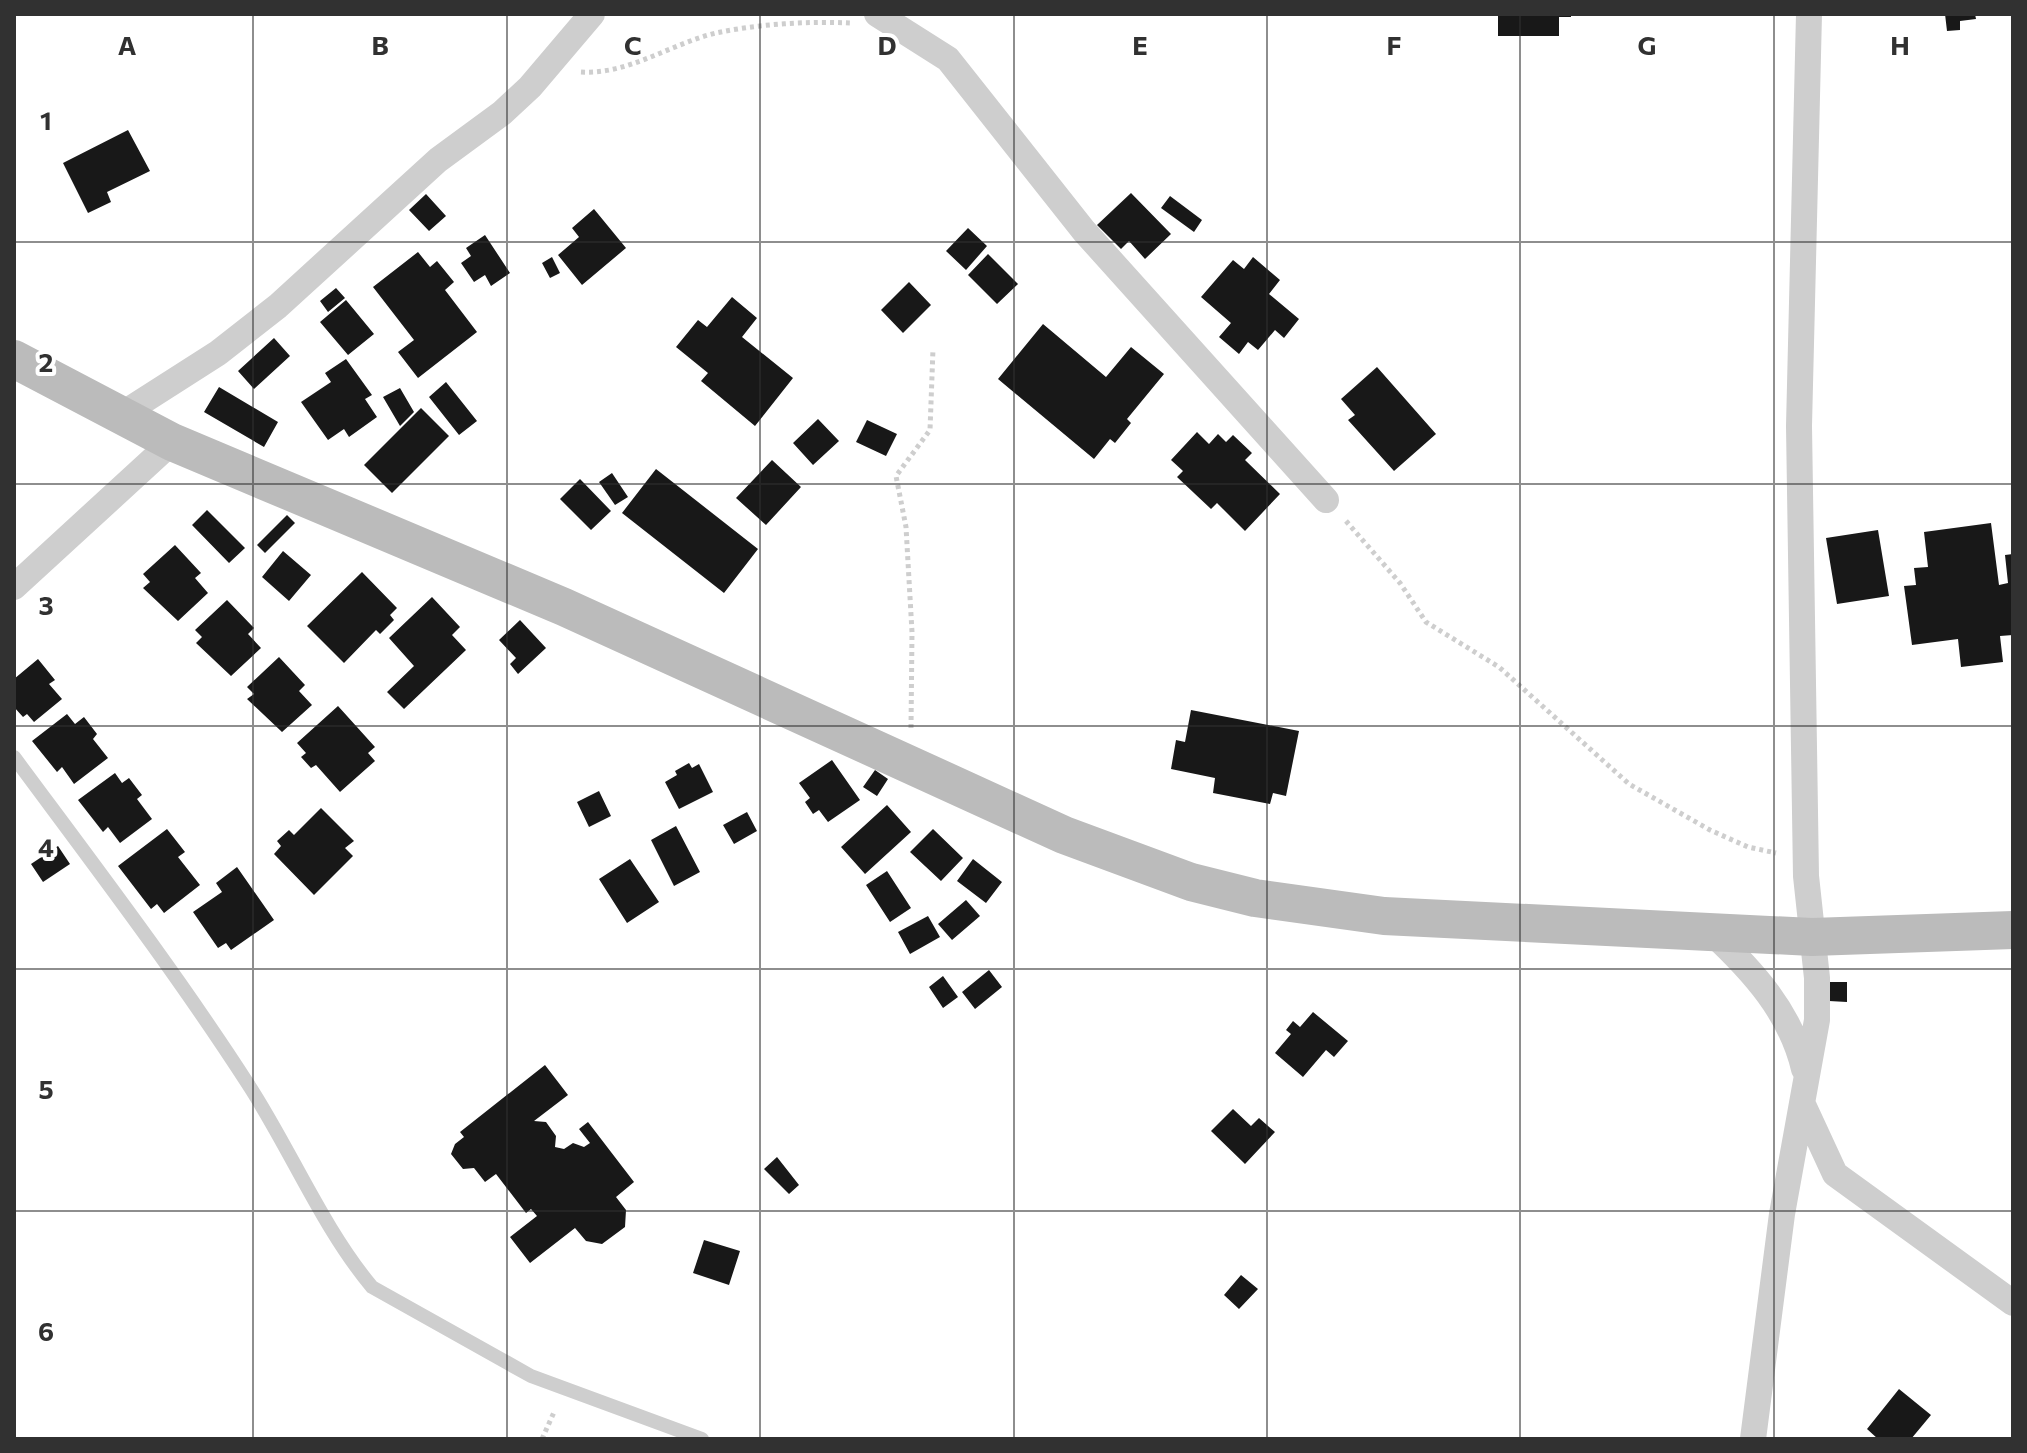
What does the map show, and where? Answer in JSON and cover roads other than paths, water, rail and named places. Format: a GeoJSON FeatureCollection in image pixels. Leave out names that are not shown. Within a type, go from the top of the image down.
{"type":"FeatureCollection","features":[{"type":"Feature","properties":{"kind":"street"},"geometry":{"type":"LineString","coordinates":[[121,415],[218,353],[278,306],[438,160],[502,113],[592,14]]}},
{"type":"Feature","properties":{"kind":"street"},"geometry":{"type":"LineString","coordinates":[[1753,1439],[1782,1214],[1806,1095],[1817,1020],[1806,876],[1799,426],[1809,14]]}},
{"type":"Feature","properties":{"kind":"street"},"geometry":{"type":"LineString","coordinates":[[884,19],[948,59],[1084,231],[1326,500]]}},
{"type":"Feature","properties":{"kind":"street"},"geometry":{"type":"LineString","coordinates":[[14,359],[172,442],[564,607],[1064,835],[1191,882],[1255,898],[1384,916],[1812,937],[2013,930]]}},
{"type":"Feature","properties":{"kind":"street"},"geometry":{"type":"LineString","coordinates":[[14,587],[172,442]]}},
{"type":"Feature","properties":{"kind":"street"},"geometry":{"type":"LineString","coordinates":[[1711,932],[1743,962],[1776,1004],[1797,1039],[1806,1095],[1835,1174],[2013,1303]]}},
{"type":"Feature","properties":{"kind":"lane"},"geometry":{"type":"LineString","coordinates":[[14,757],[172,968],[281,1137],[353,1264],[372,1287],[531,1376],[702,1439]]}}]}
